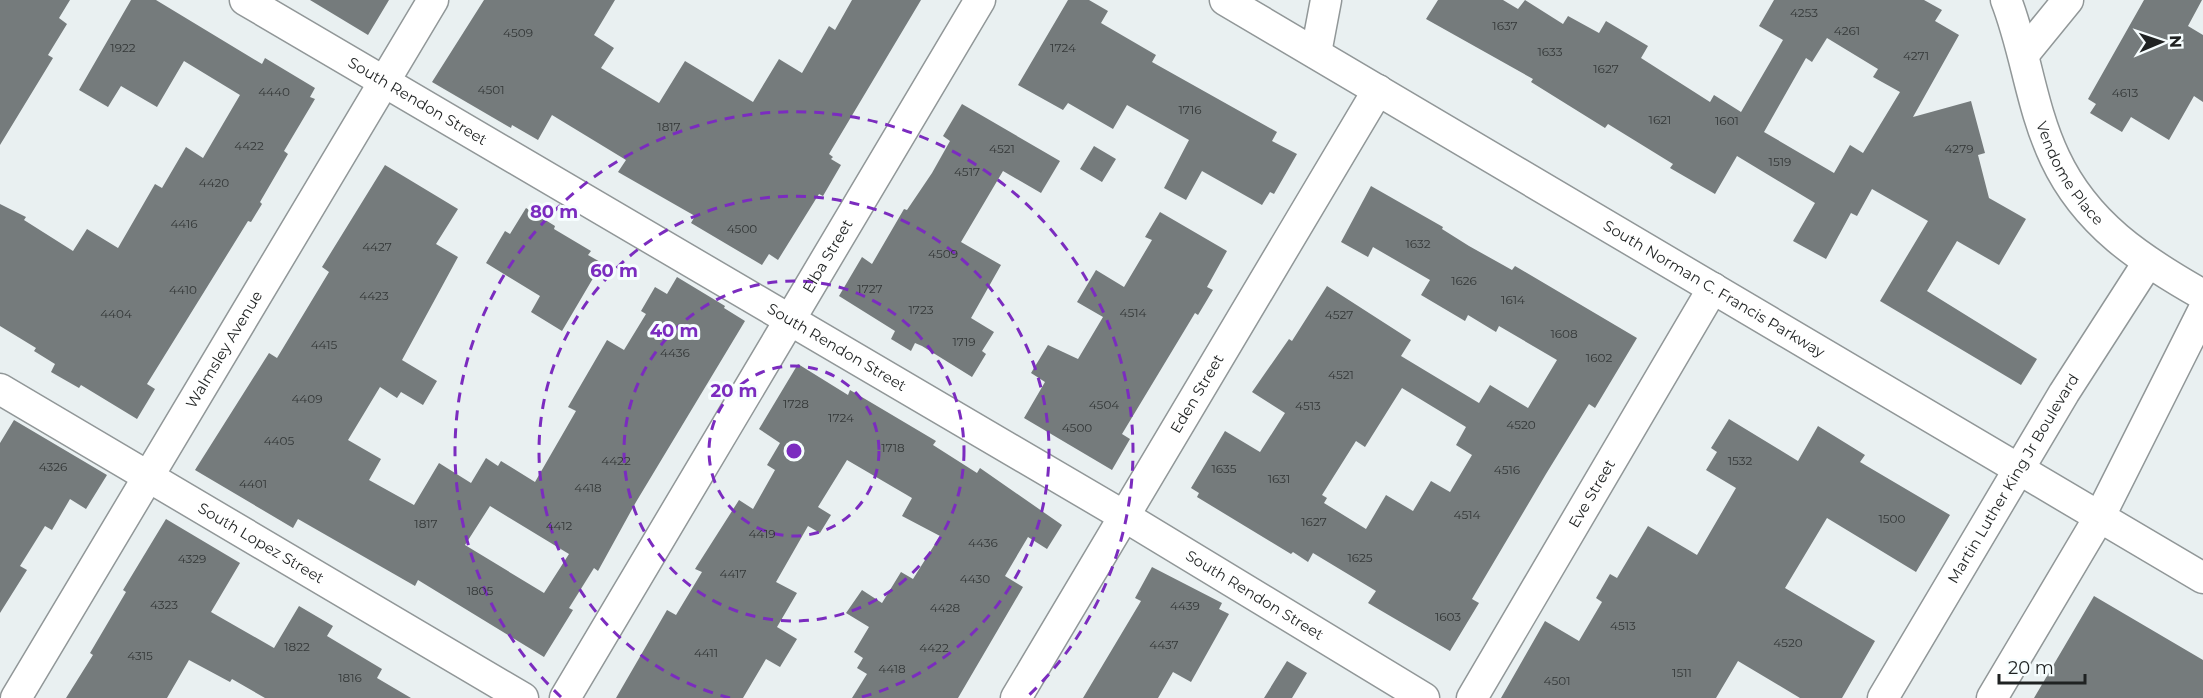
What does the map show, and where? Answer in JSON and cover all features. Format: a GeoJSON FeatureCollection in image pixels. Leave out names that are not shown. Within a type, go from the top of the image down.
{"type":"FeatureCollection","features":[{"type":"Feature","properties":{"kind":"street","name":"South Rendon Street"},"geometry":{"type":"LineString","coordinates":[[245,0],[1124,516],[1424,698]]}},
{"type":"Feature","properties":{"kind":"street","name":"Walmsley Avenue"},"geometry":{"type":"LineString","coordinates":[[16,698],[433,0]]}},
{"type":"Feature","properties":{"kind":"street","name":"Elba Street"},"geometry":{"type":"LineString","coordinates":[[565,698],[980,0]]}},
{"type":"Feature","properties":{"kind":"street","name":"South Norman C. Francis Parkway"},"geometry":{"type":"LineString","coordinates":[[1225,0],[2203,578]]}},
{"type":"Feature","properties":{"kind":"street"},"geometry":{"type":"LineString","coordinates":[[1316,53],[1326,0]]}},
{"type":"Feature","properties":{"kind":"street","name":"Vendome Place"},"geometry":{"type":"LineString","coordinates":[[2007,0],[2054,157],[2076,195],[2094,218],[2148,264],[2203,295]]}},
{"type":"Feature","properties":{"kind":"street"},"geometry":{"type":"LineString","coordinates":[[2024,54],[2068,0]]}},
{"type":"Feature","properties":{"kind":"street","name":"Eden Street"},"geometry":{"type":"LineString","coordinates":[[1016,698],[1378,90]]}},
{"type":"Feature","properties":{"kind":"street","name":"Martin Luther King Jr Boulevard"},"geometry":{"type":"LineString","coordinates":[[1883,698],[2064,393],[2148,264]]}},
{"type":"Feature","properties":{"kind":"street","name":"Eve Street"},"geometry":{"type":"LineString","coordinates":[[1472,698],[1713,288]]}},
{"type":"Feature","properties":{"kind":"street"},"geometry":{"type":"LineString","coordinates":[[1992,698],[2100,516],[2203,311]]}},
{"type":"Feature","properties":{"kind":"street","name":"South Lopez Street"},"geometry":{"type":"LineString","coordinates":[[0,389],[523,698]]}},
{"type":"Feature","properties":{"kind":"building"},"geometry":{"type":"Polygon","coordinates":[[[0,0],[70,0],[59,18],[67,24],[48,55],[53,58],[0,145],[0,0]]]}},
{"type":"Feature","properties":{"kind":"building"},"geometry":{"type":"Polygon","coordinates":[[[131,0],[156,0],[262,64],[265,58],[315,88],[310,97],[315,99],[284,151],[288,154],[260,202],[262,204],[251,222],[248,221],[147,384],[155,389],[137,419],[81,385],[79,388],[51,372],[55,364],[34,351],[36,348],[0,326],[0,204],[26,217],[24,220],[73,251],[87,229],[118,248],[155,184],[162,188],[186,147],[203,158],[240,95],[184,61],[157,107],[121,86],[108,107],[79,90],[131,0]]]}},
{"type":"Feature","properties":{"kind":"building"},"geometry":{"type":"Polygon","coordinates":[[[310,0],[389,0],[368,35],[310,0]]]}},
{"type":"Feature","properties":{"kind":"building"},"geometry":{"type":"Polygon","coordinates":[[[484,0],[615,0],[594,35],[614,48],[601,68],[659,103],[685,61],[753,102],[779,59],[802,73],[829,26],[835,30],[852,0],[921,0],[829,154],[833,157],[831,159],[841,165],[823,196],[819,194],[778,260],[769,254],[762,265],[691,223],[695,216],[618,172],[626,160],[552,115],[538,140],[512,125],[511,128],[432,82],[484,0]]]}},
{"type":"Feature","properties":{"kind":"building"},"geometry":{"type":"Polygon","coordinates":[[[1068,0],[1089,0],[1108,11],[1101,23],[1156,55],[1152,62],[1277,132],[1272,141],[1297,154],[1274,194],[1270,192],[1262,205],[1202,171],[1186,200],[1164,188],[1189,140],[1127,105],[1113,129],[1068,103],[1063,110],[1018,85],[1068,0]]]}},
{"type":"Feature","properties":{"kind":"building"},"geometry":{"type":"Polygon","coordinates":[[[1438,0],[1503,0],[1518,9],[1525,0],[1563,24],[1568,16],[1599,33],[1606,21],[1648,46],[1641,58],[1710,102],[1714,95],[1741,112],[1783,40],[1759,26],[1774,0],[1924,0],[1942,10],[1935,21],[1959,35],[1913,117],[1971,101],[1985,153],[1978,155],[1989,198],[2026,219],[1999,265],[1957,241],[1927,291],[2037,359],[2021,385],[1880,301],[1928,221],[1872,189],[1857,216],[1851,213],[1826,259],[1793,241],[1815,203],[1737,156],[1715,194],[1670,168],[1673,164],[1608,124],[1605,128],[1531,82],[1533,79],[1426,19],[1438,0]],[[1827,38],[1812,62],[1806,58],[1764,132],[1834,173],[1850,145],[1863,153],[1900,92],[1873,77],[1878,69],[1827,38]]]}},
{"type":"Feature","properties":{"kind":"building"},"geometry":{"type":"Polygon","coordinates":[[[2144,0],[2202,0],[2188,26],[2203,35],[2203,102],[2194,96],[2169,140],[2131,117],[2122,132],[2090,113],[2096,104],[2088,99],[2144,0]]]}},
{"type":"Feature","properties":{"kind":"building"},"geometry":{"type":"Polygon","coordinates":[[[962,104],[1060,161],[1041,193],[1003,171],[961,242],[1001,265],[971,318],[994,332],[982,351],[986,354],[972,377],[922,346],[915,343],[911,351],[891,339],[895,331],[839,296],[862,257],[872,264],[904,209],[907,210],[932,173],[950,141],[943,136],[962,104]]]}},
{"type":"Feature","properties":{"kind":"building"},"geometry":{"type":"Polygon","coordinates":[[[1094,146],[1116,159],[1102,182],[1080,169],[1094,146]]]}},
{"type":"Feature","properties":{"kind":"building"},"geometry":{"type":"Polygon","coordinates":[[[385,165],[458,209],[436,244],[458,257],[402,360],[437,381],[423,405],[401,392],[397,398],[380,387],[348,440],[381,459],[369,480],[414,505],[439,463],[471,483],[486,458],[498,466],[501,461],[535,482],[576,411],[568,407],[607,340],[624,350],[646,314],[641,311],[655,287],[667,294],[677,277],[745,321],[636,502],[598,571],[594,568],[569,608],[573,610],[544,657],[418,580],[415,586],[298,519],[293,528],[195,470],[269,353],[277,358],[329,272],[322,267],[385,165]],[[490,506],[465,545],[544,593],[569,554],[490,506]]]}},
{"type":"Feature","properties":{"kind":"building"},"geometry":{"type":"Polygon","coordinates":[[[1371,186],[1443,227],[1442,229],[1469,246],[1512,270],[1515,266],[1637,338],[1595,408],[1589,404],[1546,474],[1472,599],[1479,603],[1450,651],[1368,603],[1376,591],[1313,553],[1308,562],[1293,552],[1291,554],[1197,497],[1199,493],[1191,488],[1225,431],[1260,452],[1285,413],[1252,392],[1289,339],[1292,341],[1327,286],[1411,340],[1401,356],[1479,403],[1490,385],[1528,408],[1557,360],[1499,326],[1496,332],[1468,315],[1465,321],[1421,295],[1430,280],[1373,247],[1368,257],[1341,242],[1371,186]],[[1402,388],[1365,447],[1356,441],[1322,495],[1327,498],[1324,503],[1366,529],[1386,495],[1413,511],[1431,481],[1450,492],[1472,455],[1456,445],[1466,427],[1402,388]]]}},
{"type":"Feature","properties":{"kind":"building"},"geometry":{"type":"Polygon","coordinates":[[[526,208],[555,226],[554,229],[591,251],[588,255],[602,263],[562,331],[531,312],[540,296],[486,263],[505,231],[510,234],[526,208]]]}},
{"type":"Feature","properties":{"kind":"building"},"geometry":{"type":"Polygon","coordinates":[[[1160,212],[1227,251],[1207,287],[1213,290],[1198,315],[1195,313],[1122,434],[1130,439],[1112,470],[1024,418],[1045,382],[1031,373],[1048,345],[1078,359],[1103,317],[1077,302],[1096,270],[1124,287],[1152,240],[1145,237],[1160,212]]]}},
{"type":"Feature","properties":{"kind":"building"},"geometry":{"type":"Polygon","coordinates":[[[798,364],[848,395],[850,390],[936,441],[933,445],[977,473],[980,468],[1062,525],[1047,549],[1028,537],[1005,576],[1023,587],[958,698],[852,698],[867,674],[857,668],[863,658],[854,652],[869,627],[846,613],[862,590],[882,603],[901,572],[913,579],[940,536],[902,516],[912,498],[847,460],[818,507],[831,515],[820,533],[808,526],[776,582],[797,593],[777,627],[797,639],[780,667],[766,659],[743,698],[616,698],[667,610],[676,615],[702,572],[695,569],[739,500],[753,509],[775,470],[767,465],[780,443],[759,429],[798,364]]]}},
{"type":"Feature","properties":{"kind":"building"},"geometry":{"type":"Polygon","coordinates":[[[1729,419],[1798,461],[1818,426],[1865,455],[1860,462],[1950,515],[1916,572],[1827,518],[1785,588],[1875,641],[1842,698],[1800,698],[1738,661],[1716,698],[1501,698],[1545,621],[1579,641],[1602,602],[1596,598],[1610,574],[1617,578],[1648,526],[1697,555],[1736,488],[1706,470],[1717,452],[1711,448],[1729,419]]]}},
{"type":"Feature","properties":{"kind":"building"},"geometry":{"type":"Polygon","coordinates":[[[14,420],[107,475],[86,509],[70,499],[52,530],[45,526],[20,566],[27,570],[0,613],[0,443],[14,420]]]}},
{"type":"Feature","properties":{"kind":"building"},"geometry":{"type":"Polygon","coordinates":[[[166,519],[240,563],[211,612],[274,648],[299,606],[333,626],[327,636],[382,669],[377,678],[411,698],[265,698],[232,679],[230,682],[189,660],[167,698],[66,698],[93,655],[90,653],[126,592],[123,590],[166,519]]]}},
{"type":"Feature","properties":{"kind":"building"},"geometry":{"type":"Polygon","coordinates":[[[1152,567],[1222,603],[1219,609],[1229,614],[1191,682],[1173,672],[1158,698],[1083,698],[1141,601],[1135,598],[1152,567]]]}},
{"type":"Feature","properties":{"kind":"building"},"geometry":{"type":"Polygon","coordinates":[[[2094,596],[2203,660],[2203,698],[2034,698],[2094,596]]]}},
{"type":"Feature","properties":{"kind":"building"},"geometry":{"type":"Polygon","coordinates":[[[1287,661],[1307,673],[1292,698],[1264,698],[1287,661]]]}}]}
